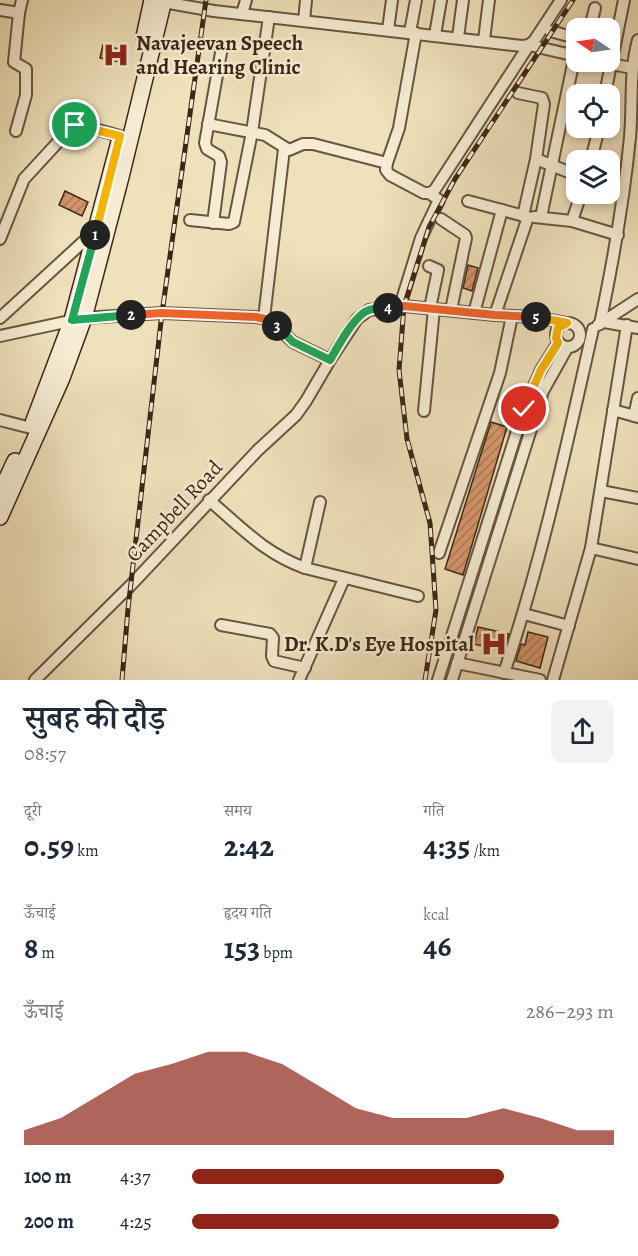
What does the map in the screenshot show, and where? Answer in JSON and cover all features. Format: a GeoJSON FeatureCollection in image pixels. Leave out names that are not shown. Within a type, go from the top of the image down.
{"type":"FeatureCollection","features":[{"type":"Feature","properties":{"kind":"street"},"geometry":{"type":"LineString","coordinates":[[16,131],[26,95],[26,69],[14,63],[22,0]]}},
{"type":"Feature","properties":{"kind":"street"},"geometry":{"type":"LineString","coordinates":[[242,14],[246,0]]}},
{"type":"Feature","properties":{"kind":"street"},"geometry":{"type":"LineString","coordinates":[[304,21],[306,0]]}},
{"type":"Feature","properties":{"kind":"street"},"geometry":{"type":"LineString","coordinates":[[388,30],[392,0]]}},
{"type":"Feature","properties":{"kind":"street"},"geometry":{"type":"LineString","coordinates":[[400,306],[421,238],[439,200],[390,175],[386,170],[399,128],[416,0]]}},
{"type":"Feature","properties":{"kind":"street"},"geometry":{"type":"LineString","coordinates":[[435,35],[441,0]]}},
{"type":"Feature","properties":{"kind":"street"},"geometry":{"type":"LineString","coordinates":[[458,37],[463,0]]}},
{"type":"Feature","properties":{"kind":"street"},"geometry":{"type":"LineString","coordinates":[[484,40],[489,0]]}},
{"type":"Feature","properties":{"kind":"street"},"geometry":{"type":"LineString","coordinates":[[429,193],[434,191],[561,0]]}},
{"type":"Feature","properties":{"kind":"street"},"geometry":{"type":"LineString","coordinates":[[619,18],[624,0]]}},
{"type":"Feature","properties":{"kind":"street"},"geometry":{"type":"LineString","coordinates":[[159,1],[242,14],[529,45],[566,52]]}},
{"type":"Feature","properties":{"kind":"street"},"geometry":{"type":"LineString","coordinates":[[0,493],[78,319],[96,231],[120,136],[159,1]]}},
{"type":"Feature","properties":{"kind":"street"},"geometry":{"type":"LineString","coordinates":[[0,517],[59,387],[110,217],[159,1]]}},
{"type":"Feature","properties":{"kind":"street"},"geometry":{"type":"LineString","coordinates":[[593,18],[596,8]]}},
{"type":"Feature","properties":{"kind":"street"},"geometry":{"type":"LineString","coordinates":[[0,9],[19,13]]}},
{"type":"Feature","properties":{"kind":"street"},"geometry":{"type":"LineString","coordinates":[[190,220],[229,224],[234,222],[252,132],[269,17]]}},
{"type":"Feature","properties":{"kind":"street"},"geometry":{"type":"LineString","coordinates":[[550,31],[566,35]]}},
{"type":"Feature","properties":{"kind":"street"},"geometry":{"type":"LineString","coordinates":[[501,675],[524,614],[599,325],[633,155],[632,68],[638,40]]}},
{"type":"Feature","properties":{"kind":"street"},"geometry":{"type":"LineString","coordinates":[[213,223],[222,165],[219,156],[205,147],[222,47]]}},
{"type":"Feature","properties":{"kind":"street"},"geometry":{"type":"LineString","coordinates":[[620,65],[632,68]]}},
{"type":"Feature","properties":{"kind":"street"},"geometry":{"type":"LineString","coordinates":[[541,216],[572,72]]}},
{"type":"Feature","properties":{"kind":"street"},"geometry":{"type":"LineString","coordinates":[[495,315],[526,217],[544,101],[542,98],[518,93]]}},
{"type":"Feature","properties":{"kind":"street"},"geometry":{"type":"LineString","coordinates":[[208,124],[270,137],[284,148],[292,150],[303,144],[314,144],[387,163]]}},
{"type":"Feature","properties":{"kind":"street"},"geometry":{"type":"LineString","coordinates":[[0,238],[24,179],[71,128],[80,125],[120,136]]}},
{"type":"Feature","properties":{"kind":"street"},"geometry":{"type":"LineString","coordinates":[[264,318],[284,148]]}},
{"type":"Feature","properties":{"kind":"street"},"geometry":{"type":"LineString","coordinates":[[536,159],[566,171]]}},
{"type":"Feature","properties":{"kind":"street"},"geometry":{"type":"LineString","coordinates":[[468,201],[526,217],[541,216],[572,221],[618,235]]}},
{"type":"Feature","properties":{"kind":"street"},"geometry":{"type":"LineString","coordinates":[[572,221],[578,204]]}},
{"type":"Feature","properties":{"kind":"street"},"geometry":{"type":"LineString","coordinates":[[474,313],[502,210]]}},
{"type":"Feature","properties":{"kind":"street"},"geometry":{"type":"LineString","coordinates":[[0,318],[110,217]]}},
{"type":"Feature","properties":{"kind":"street"},"geometry":{"type":"LineString","coordinates":[[441,219],[465,234],[466,238],[451,310]]}},
{"type":"Feature","properties":{"kind":"street"},"geometry":{"type":"LineString","coordinates":[[424,411],[432,308],[438,270],[429,266]]}},
{"type":"Feature","properties":{"kind":"street"},"geometry":{"type":"LineString","coordinates":[[580,335],[638,299]]}},
{"type":"Feature","properties":{"kind":"street","name":"Campbell Road"},"geometry":{"type":"LineString","coordinates":[[35,680],[130,585],[258,450],[296,415],[349,329],[363,313],[369,310],[400,306],[536,317],[567,323]]}},
{"type":"Feature","properties":{"kind":"street"},"geometry":{"type":"LineString","coordinates":[[0,336],[78,319],[162,313],[264,318],[275,324],[293,342],[330,360]]}},
{"type":"Feature","properties":{"kind":"street"},"geometry":{"type":"LineString","coordinates":[[440,553],[500,373],[512,316]]}},
{"type":"Feature","properties":{"kind":"street"},"geometry":{"type":"LineString","coordinates":[[567,323],[576,326],[580,335],[579,340],[572,347],[563,345],[556,338],[558,328],[567,323]]}},
{"type":"Feature","properties":{"kind":"street"},"geometry":{"type":"LineString","coordinates":[[553,680],[591,548],[613,410],[633,327],[599,325]]}},
{"type":"Feature","properties":{"kind":"street"},"geometry":{"type":"LineString","coordinates":[[438,680],[503,494],[563,345]]}},
{"type":"Feature","properties":{"kind":"street"},"geometry":{"type":"LineString","coordinates":[[613,410],[636,416],[638,398]]}},
{"type":"Feature","properties":{"kind":"street"},"geometry":{"type":"LineString","coordinates":[[0,420],[31,428]]}},
{"type":"Feature","properties":{"kind":"street"},"geometry":{"type":"LineString","coordinates":[[601,491],[638,498]]}},
{"type":"Feature","properties":{"kind":"street"},"geometry":{"type":"LineString","coordinates":[[452,680],[503,494]]}},
{"type":"Feature","properties":{"kind":"street"},"geometry":{"type":"LineString","coordinates":[[209,500],[269,552],[284,560],[344,579],[418,596]]}},
{"type":"Feature","properties":{"kind":"street"},"geometry":{"type":"LineString","coordinates":[[305,568],[320,502]]}},
{"type":"Feature","properties":{"kind":"street"},"geometry":{"type":"LineString","coordinates":[[591,548],[638,559]]}},
{"type":"Feature","properties":{"kind":"street"},"geometry":{"type":"LineString","coordinates":[[298,680],[344,579]]}},
{"type":"Feature","properties":{"kind":"street"},"geometry":{"type":"LineString","coordinates":[[524,614],[568,626]]}},
{"type":"Feature","properties":{"kind":"street"},"geometry":{"type":"LineString","coordinates":[[221,625],[270,634],[273,638],[272,656],[274,660],[305,668]]}},
{"type":"Feature","properties":{"kind":"street"},"geometry":{"type":"LineString","coordinates":[[447,650],[460,650]]}},
{"type":"Feature","properties":{"kind":"street"},"geometry":{"type":"LineString","coordinates":[[457,663],[501,675],[534,679]]}},
{"type":"Feature","properties":{"kind":"building"},"geometry":{"type":"Polygon","coordinates":[[[103,45],[123,50],[120,62],[100,58],[103,45]]]}},
{"type":"Feature","properties":{"kind":"building"},"geometry":{"type":"Polygon","coordinates":[[[65,191],[88,202],[82,216],[59,205],[65,191]]]}},
{"type":"Feature","properties":{"kind":"building"},"geometry":{"type":"Polygon","coordinates":[[[468,265],[478,268],[472,291],[463,288],[468,265]]]}},
{"type":"Feature","properties":{"kind":"building"},"geometry":{"type":"Polygon","coordinates":[[[491,422],[507,427],[463,575],[445,569],[491,422]]]}},
{"type":"Feature","properties":{"kind":"building"},"geometry":{"type":"Polygon","coordinates":[[[478,627],[509,634],[503,651],[474,644],[478,627]]]}},
{"type":"Feature","properties":{"kind":"building"},"geometry":{"type":"Polygon","coordinates":[[[528,632],[548,637],[540,668],[516,661],[521,644],[525,645],[528,632]]]}},
{"type":"Feature","properties":{"kind":"railway"},"geometry":{"type":"LineString","coordinates":[[122,680],[162,313],[206,0]]}},
{"type":"Feature","properties":{"kind":"railway"},"geometry":{"type":"LineString","coordinates":[[425,680],[436,610],[430,523],[407,439],[399,370],[404,306],[429,227],[455,179],[573,0]]}},
{"type":"Feature","properties":{"kind":"place","name":"Navajeevan Speech and Hearing Clinic"},"geometry":{"type":"Point","coordinates":[116,55]}},
{"type":"Feature","properties":{"kind":"place","name":"Dr. K.D's Eye Hospital"},"geometry":{"type":"Point","coordinates":[494,644]}},
{"type":"Feature","properties":{"kind":"route"},"geometry":{"type":"LineString","coordinates":[[75,125],[120,136],[72,320],[162,313],[264,318],[275,324],[293,342],[330,360],[349,329],[363,313],[369,310],[404,306],[536,317],[567,323],[558,328],[556,333],[558,343],[547,358],[524,409]]}}]}
